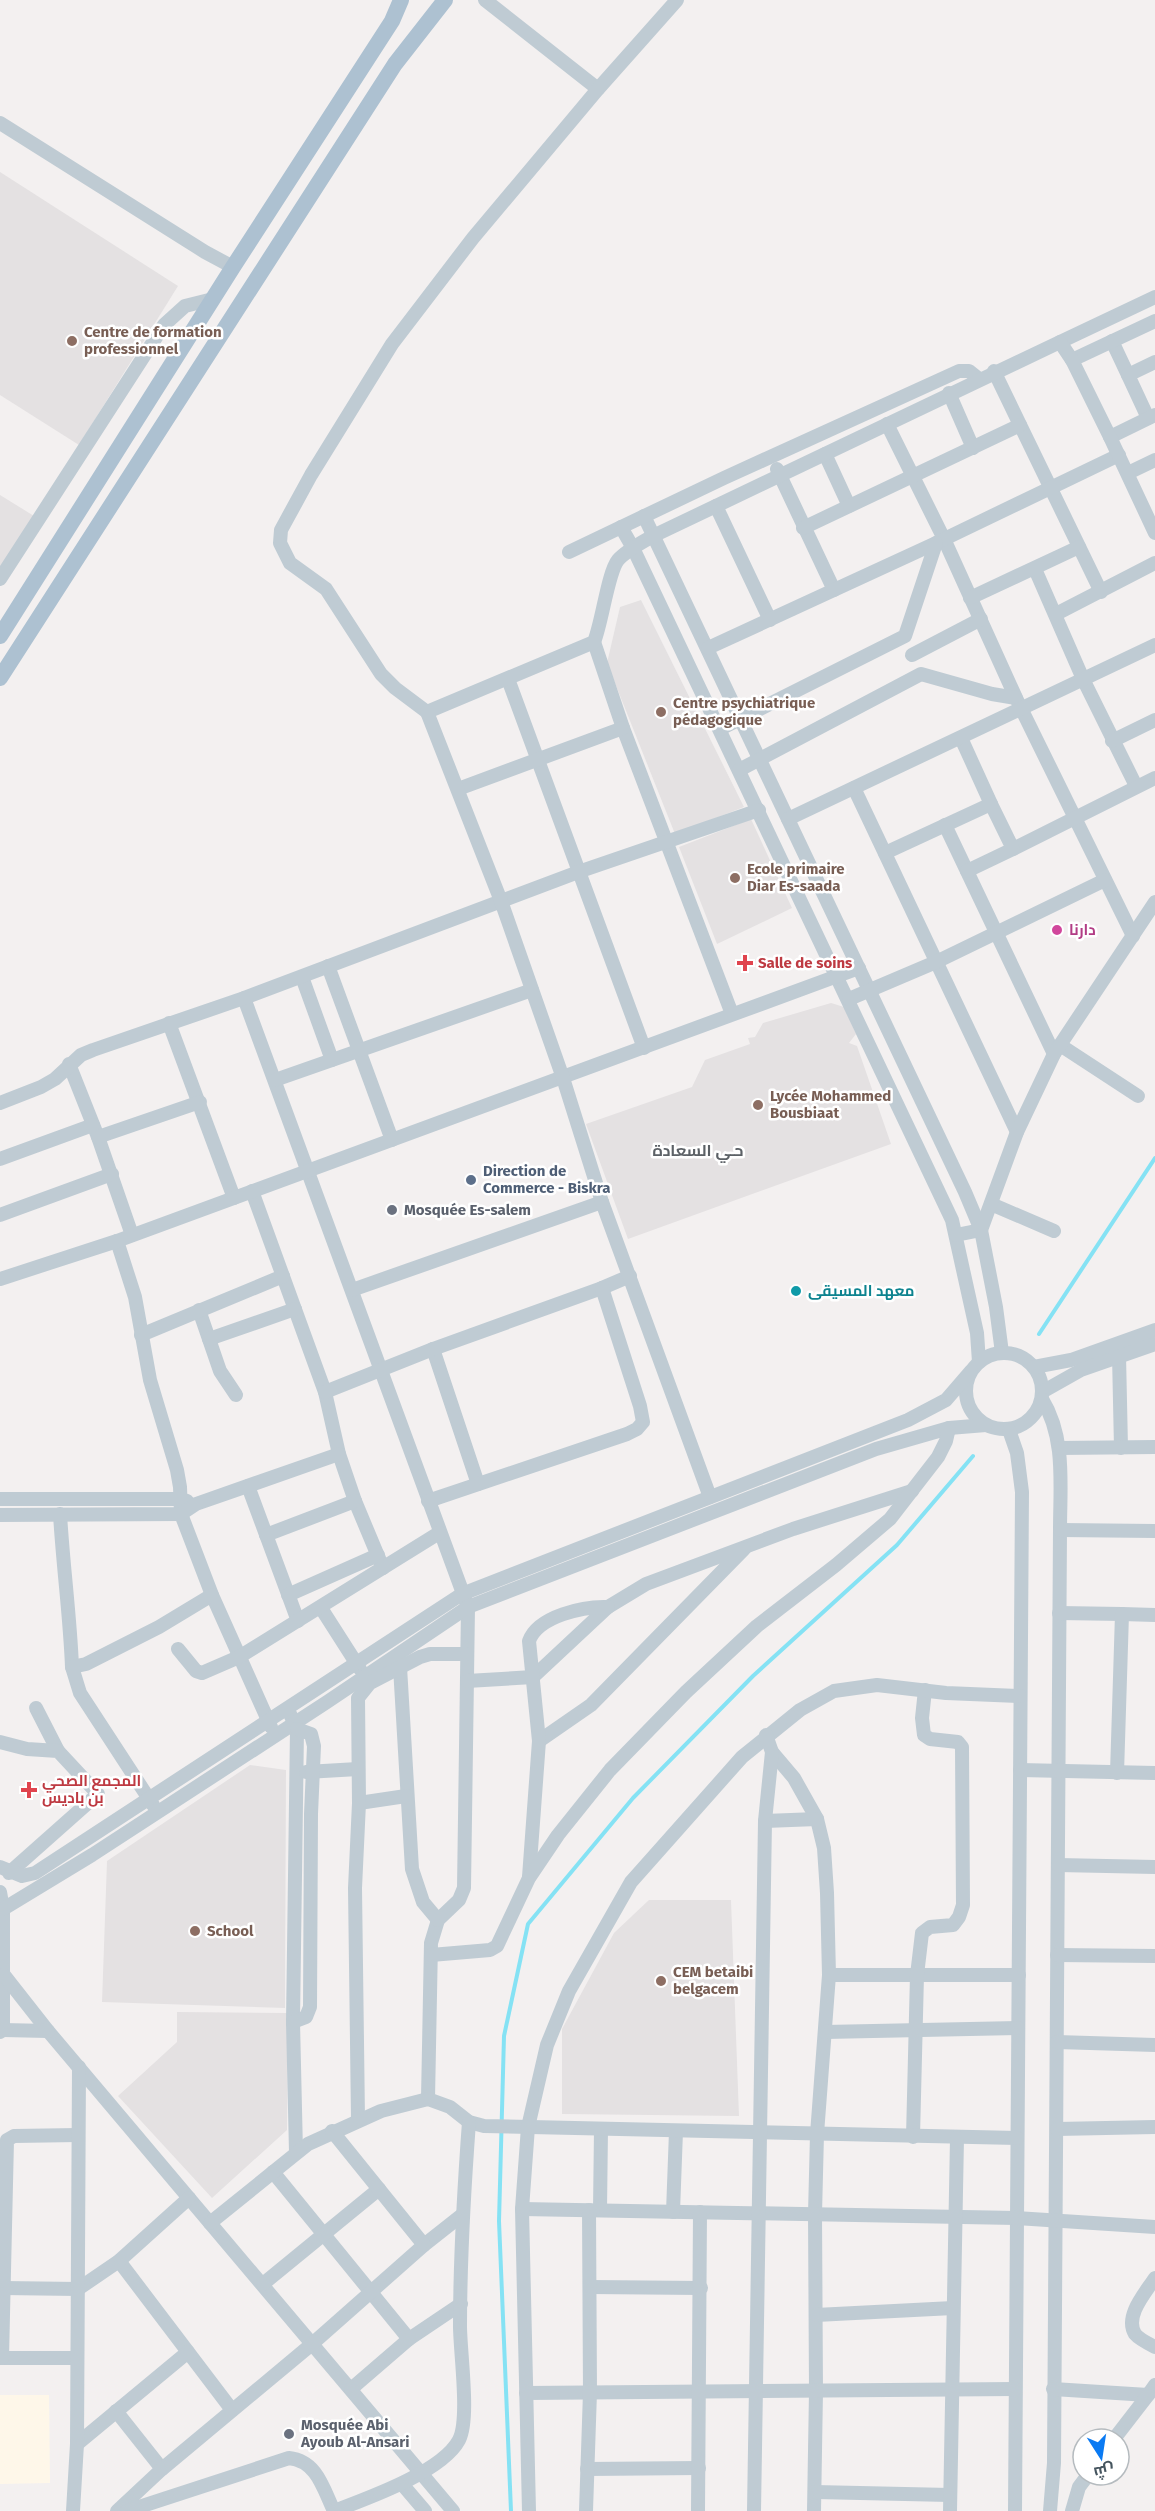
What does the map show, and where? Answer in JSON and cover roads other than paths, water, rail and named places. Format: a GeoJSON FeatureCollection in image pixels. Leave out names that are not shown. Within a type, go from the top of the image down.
{"type":"FeatureCollection","features":[{"type":"Feature","properties":{"kind":"main road"},"geometry":{"type":"LineString","coordinates":[[0,636],[233,267],[392,21],[401,0]]}},
{"type":"Feature","properties":{"kind":"main road"},"geometry":{"type":"LineString","coordinates":[[0,678],[395,64],[445,0]]}},
{"type":"Feature","properties":{"kind":"street"},"geometry":{"type":"LineString","coordinates":[[485,0],[598,89]]}},
{"type":"Feature","properties":{"kind":"street"},"geometry":{"type":"LineString","coordinates":[[677,0],[598,89],[473,238],[392,344],[311,475],[281,531],[280,543],[287,560],[331,595],[381,674],[400,693],[427,712],[501,901],[602,1202],[710,1497]]}},
{"type":"Feature","properties":{"kind":"street"},"geometry":{"type":"LineString","coordinates":[[0,123],[205,252],[233,267]]}},
{"type":"Feature","properties":{"kind":"street"},"geometry":{"type":"LineString","coordinates":[[732,1014],[623,728],[594,642],[600,627],[613,567],[633,548],[653,536],[994,371],[1155,297]]}},
{"type":"Feature","properties":{"kind":"street"},"geometry":{"type":"LineString","coordinates":[[0,579],[164,325],[185,306],[213,299]]}},
{"type":"Feature","properties":{"kind":"street"},"geometry":{"type":"LineString","coordinates":[[1072,360],[1155,321]]}},
{"type":"Feature","properties":{"kind":"street"},"geometry":{"type":"LineString","coordinates":[[1110,437],[1152,416],[1128,375],[1112,341]]}},
{"type":"Feature","properties":{"kind":"street"},"geometry":{"type":"LineString","coordinates":[[1060,342],[1072,360],[1155,533]]}},
{"type":"Feature","properties":{"kind":"street"},"geometry":{"type":"LineString","coordinates":[[1128,375],[1155,362]]}},
{"type":"Feature","properties":{"kind":"street"},"geometry":{"type":"LineString","coordinates":[[569,552],[770,456],[959,370],[969,371],[979,379]]}},
{"type":"Feature","properties":{"kind":"street"},"geometry":{"type":"LineString","coordinates":[[994,371],[1101,592]]}},
{"type":"Feature","properties":{"kind":"street"},"geometry":{"type":"LineString","coordinates":[[949,393],[973,448]]}},
{"type":"Feature","properties":{"kind":"street"},"geometry":{"type":"LineString","coordinates":[[887,424],[913,476],[940,541],[981,619],[1019,703],[1134,936]]}},
{"type":"Feature","properties":{"kind":"street"},"geometry":{"type":"LineString","coordinates":[[803,528],[1020,425]]}},
{"type":"Feature","properties":{"kind":"street"},"geometry":{"type":"LineString","coordinates":[[825,454],[849,506]]}},
{"type":"Feature","properties":{"kind":"street"},"geometry":{"type":"LineString","coordinates":[[708,648],[1119,455]]}},
{"type":"Feature","properties":{"kind":"street"},"geometry":{"type":"LineString","coordinates":[[770,456],[834,590]]}},
{"type":"Feature","properties":{"kind":"street"},"geometry":{"type":"LineString","coordinates":[[1128,473],[1155,460]]}},
{"type":"Feature","properties":{"kind":"street"},"geometry":{"type":"LineString","coordinates":[[716,506],[770,620]]}},
{"type":"Feature","properties":{"kind":"street"},"geometry":{"type":"LineString","coordinates":[[644,516],[871,991],[981,1230],[996,1307],[1002,1353]]}},
{"type":"Feature","properties":{"kind":"street"},"geometry":{"type":"LineString","coordinates":[[621,527],[759,810],[952,1220],[977,1333],[975,1366],[966,1383],[967,1401],[975,1418],[986,1425]]}},
{"type":"Feature","properties":{"kind":"street"},"geometry":{"type":"LineString","coordinates":[[921,674],[905,636],[940,541]]}},
{"type":"Feature","properties":{"kind":"street"},"geometry":{"type":"LineString","coordinates":[[970,598],[1079,547]]}},
{"type":"Feature","properties":{"kind":"street"},"geometry":{"type":"LineString","coordinates":[[1056,614],[1155,563]]}},
{"type":"Feature","properties":{"kind":"street"},"geometry":{"type":"LineString","coordinates":[[1035,568],[1083,679],[1136,786]]}},
{"type":"Feature","properties":{"kind":"street"},"geometry":{"type":"LineString","coordinates":[[912,655],[981,619]]}},
{"type":"Feature","properties":{"kind":"street"},"geometry":{"type":"LineString","coordinates":[[720,729],[905,636]]}},
{"type":"Feature","properties":{"kind":"street"},"geometry":{"type":"LineString","coordinates":[[427,712],[594,642]]}},
{"type":"Feature","properties":{"kind":"street"},"geometry":{"type":"LineString","coordinates":[[788,819],[961,738],[1019,703],[1083,679],[1155,645]]}},
{"type":"Feature","properties":{"kind":"street"},"geometry":{"type":"LineString","coordinates":[[739,770],[921,674],[1019,703]]}},
{"type":"Feature","properties":{"kind":"street"},"geometry":{"type":"LineString","coordinates":[[508,679],[644,1048]]}},
{"type":"Feature","properties":{"kind":"street"},"geometry":{"type":"LineString","coordinates":[[1112,741],[1155,720]]}},
{"type":"Feature","properties":{"kind":"street"},"geometry":{"type":"LineString","coordinates":[[458,789],[623,728]]}},
{"type":"Feature","properties":{"kind":"street"},"geometry":{"type":"LineString","coordinates":[[961,738],[1013,849]]}},
{"type":"Feature","properties":{"kind":"street"},"geometry":{"type":"LineString","coordinates":[[967,871],[1155,778]]}},
{"type":"Feature","properties":{"kind":"street"},"geometry":{"type":"LineString","coordinates":[[854,788],[1017,1132]]}},
{"type":"Feature","properties":{"kind":"street"},"geometry":{"type":"LineString","coordinates":[[885,853],[991,804]]}},
{"type":"Feature","properties":{"kind":"street"},"geometry":{"type":"LineString","coordinates":[[0,1103],[41,1087],[55,1079],[69,1064],[93,1050],[244,999],[580,871],[759,810]]}},
{"type":"Feature","properties":{"kind":"street"},"geometry":{"type":"LineString","coordinates":[[945,825],[996,932],[1057,1049],[1138,1096]]}},
{"type":"Feature","properties":{"kind":"street"},"geometry":{"type":"LineString","coordinates":[[849,999],[936,962],[1105,880]]}},
{"type":"Feature","properties":{"kind":"street"},"geometry":{"type":"LineString","coordinates":[[981,1230],[1017,1132],[1057,1049],[1155,902]]}},
{"type":"Feature","properties":{"kind":"street"},"geometry":{"type":"LineString","coordinates":[[328,966],[361,1050],[392,1140]]}},
{"type":"Feature","properties":{"kind":"street"},"geometry":{"type":"LineString","coordinates":[[0,1279],[117,1241],[859,968]]}},
{"type":"Feature","properties":{"kind":"street"},"geometry":{"type":"LineString","coordinates":[[302,977],[332,1060]]}},
{"type":"Feature","properties":{"kind":"street"},"geometry":{"type":"LineString","coordinates":[[275,1080],[532,990]]}},
{"type":"Feature","properties":{"kind":"street"},"geometry":{"type":"LineString","coordinates":[[244,999],[382,1368],[439,1533],[465,1600],[467,1681],[464,1888],[459,1900],[438,1920],[431,1943],[428,2099]]}},
{"type":"Feature","properties":{"kind":"street"},"geometry":{"type":"LineString","coordinates":[[169,1023],[234,1198]]}},
{"type":"Feature","properties":{"kind":"street"},"geometry":{"type":"LineString","coordinates":[[69,1064],[112,1174],[132,1235]]}},
{"type":"Feature","properties":{"kind":"street"},"geometry":{"type":"LineString","coordinates":[[0,1159],[200,1102]]}},
{"type":"Feature","properties":{"kind":"street"},"geometry":{"type":"LineString","coordinates":[[0,1215],[112,1174]]}},
{"type":"Feature","properties":{"kind":"street"},"geometry":{"type":"LineString","coordinates":[[252,1191],[325,1392],[339,1454],[355,1501],[381,1561]]}},
{"type":"Feature","properties":{"kind":"street"},"geometry":{"type":"LineString","coordinates":[[352,1290],[602,1202]]}},
{"type":"Feature","properties":{"kind":"street"},"geometry":{"type":"LineString","coordinates":[[991,1204],[1053,1231]]}},
{"type":"Feature","properties":{"kind":"street"},"geometry":{"type":"LineString","coordinates":[[956,1235],[981,1230]]}},
{"type":"Feature","properties":{"kind":"street"},"geometry":{"type":"LineString","coordinates":[[117,1241],[135,1297],[150,1380],[177,1470],[181,1514],[212,1595],[274,1734]]}},
{"type":"Feature","properties":{"kind":"street"},"geometry":{"type":"LineString","coordinates":[[141,1335],[283,1276]]}},
{"type":"Feature","properties":{"kind":"street"},"geometry":{"type":"LineString","coordinates":[[325,1392],[382,1368],[630,1276]]}},
{"type":"Feature","properties":{"kind":"street"},"geometry":{"type":"LineString","coordinates":[[428,1501],[627,1434],[637,1429],[643,1422],[640,1406],[602,1288]]}},
{"type":"Feature","properties":{"kind":"street"},"geometry":{"type":"LineString","coordinates":[[209,1339],[295,1309]]}},
{"type":"Feature","properties":{"kind":"street"},"geometry":{"type":"LineString","coordinates":[[199,1310],[220,1371],[236,1395]]}},
{"type":"Feature","properties":{"kind":"street"},"geometry":{"type":"LineString","coordinates":[[1034,1367],[1071,1360],[1155,1330]]}},
{"type":"Feature","properties":{"kind":"street"},"geometry":{"type":"LineString","coordinates":[[3,1909],[157,1812],[274,1734],[296,1725],[465,1600],[876,1449],[949,1428],[986,1425],[1009,1430],[1020,1426],[1038,1410],[1042,1396],[1081,1370],[1155,1344]]}},
{"type":"Feature","properties":{"kind":"street"},"geometry":{"type":"LineString","coordinates":[[433,1349],[478,1484]]}},
{"type":"Feature","properties":{"kind":"street"},"geometry":{"type":"LineString","coordinates":[[5,1870],[22,1876],[35,1873],[356,1662],[465,1600],[710,1497],[908,1420],[946,1400],[975,1366],[990,1356],[1002,1353],[1014,1354],[1025,1359],[1034,1367],[1039,1376],[1042,1396],[1053,1421],[1059,1449],[1057,2129],[1054,2463],[1050,2511]]}},
{"type":"Feature","properties":{"kind":"street"},"geometry":{"type":"LineString","coordinates":[[1119,1355],[1121,1448]]}},
{"type":"Feature","properties":{"kind":"street"},"geometry":{"type":"LineString","coordinates":[[431,1955],[490,1950],[497,1946],[529,1878],[558,1834],[610,1770],[686,1692],[757,1626],[890,1520],[938,1457],[946,1441],[949,1428]]}},
{"type":"Feature","properties":{"kind":"street"},"geometry":{"type":"LineString","coordinates":[[1009,1430],[1017,1453],[1022,1492],[1015,2511]]}},
{"type":"Feature","properties":{"kind":"street"},"geometry":{"type":"LineString","coordinates":[[1059,1449],[1155,1447]]}},
{"type":"Feature","properties":{"kind":"street"},"geometry":{"type":"LineString","coordinates":[[0,1515],[181,1514],[196,1504],[339,1454]]}},
{"type":"Feature","properties":{"kind":"street"},"geometry":{"type":"LineString","coordinates":[[248,1486],[297,1621]]}},
{"type":"Feature","properties":{"kind":"street"},"geometry":{"type":"LineString","coordinates":[[467,1681],[533,1677],[608,1606],[646,1584],[748,1545],[912,1491]]}},
{"type":"Feature","properties":{"kind":"street"},"geometry":{"type":"LineString","coordinates":[[0,1499],[180,1498],[196,1504]]}},
{"type":"Feature","properties":{"kind":"street"},"geometry":{"type":"LineString","coordinates":[[266,1535],[355,1501]]}},
{"type":"Feature","properties":{"kind":"street"},"geometry":{"type":"LineString","coordinates":[[60,1514],[72,1667],[80,1693],[157,1812]]}},
{"type":"Feature","properties":{"kind":"street"},"geometry":{"type":"LineString","coordinates":[[1060,1530],[1155,1531]]}},
{"type":"Feature","properties":{"kind":"street"},"geometry":{"type":"LineString","coordinates":[[288,1595],[381,1561],[439,1533]]}},
{"type":"Feature","properties":{"kind":"street"},"geometry":{"type":"LineString","coordinates":[[539,1741],[591,1705],[748,1545]]}},
{"type":"Feature","properties":{"kind":"street"},"geometry":{"type":"LineString","coordinates":[[178,1649],[196,1671],[202,1672],[239,1657],[321,1608],[381,1561]]}},
{"type":"Feature","properties":{"kind":"street"},"geometry":{"type":"LineString","coordinates":[[72,1667],[86,1664],[159,1627],[212,1595]]}},
{"type":"Feature","properties":{"kind":"street"},"geometry":{"type":"LineString","coordinates":[[529,1878],[539,1741],[529,1641],[531,1634],[538,1627],[579,1609],[608,1606]]}},
{"type":"Feature","properties":{"kind":"street"},"geometry":{"type":"LineString","coordinates":[[321,1608],[364,1675]]}},
{"type":"Feature","properties":{"kind":"street"},"geometry":{"type":"LineString","coordinates":[[1059,1613],[1155,1615]]}},
{"type":"Feature","properties":{"kind":"street"},"geometry":{"type":"LineString","coordinates":[[1117,1773],[1122,1614]]}},
{"type":"Feature","properties":{"kind":"street"},"geometry":{"type":"LineString","coordinates":[[358,2119],[355,1888],[359,1803],[358,1698],[370,1683],[400,1666],[430,1654],[467,1654]]}},
{"type":"Feature","properties":{"kind":"street"},"geometry":{"type":"LineString","coordinates":[[400,1666],[406,1796],[414,1880],[423,1902],[438,1920]]}},
{"type":"Feature","properties":{"kind":"street"},"geometry":{"type":"LineString","coordinates":[[529,2511],[522,2209],[528,2127],[547,2044],[569,1991],[631,1882],[742,1757],[766,1735],[800,1710],[834,1691],[877,1685],[973,1695],[1020,1696]]}},
{"type":"Feature","properties":{"kind":"street"},"geometry":{"type":"LineString","coordinates":[[913,2137],[917,1975],[923,1930],[930,1927],[953,1925],[963,1905],[962,1747],[958,1742],[924,1735],[922,1718],[925,1690]]}},
{"type":"Feature","properties":{"kind":"street"},"geometry":{"type":"LineString","coordinates":[[287,1707],[296,1725],[297,1772],[293,2022],[296,2152]]}},
{"type":"Feature","properties":{"kind":"street"},"geometry":{"type":"LineString","coordinates":[[5,1870],[98,1794],[58,1751],[36,1708]]}},
{"type":"Feature","properties":{"kind":"street"},"geometry":{"type":"LineString","coordinates":[[293,2022],[306,2017],[310,2007],[313,1772],[313,1738],[307,1731],[296,1725]]}},
{"type":"Feature","properties":{"kind":"street"},"geometry":{"type":"LineString","coordinates":[[766,1735],[772,1752],[794,1778],[817,1819],[824,1848],[829,1975],[817,2134],[814,2511]]}},
{"type":"Feature","properties":{"kind":"street"},"geometry":{"type":"LineString","coordinates":[[0,1742],[27,1749],[58,1751]]}},
{"type":"Feature","properties":{"kind":"street"},"geometry":{"type":"LineString","coordinates":[[754,2511],[765,1821],[772,1752]]}},
{"type":"Feature","properties":{"kind":"street"},"geometry":{"type":"LineString","coordinates":[[212,1758],[218,1772]]}},
{"type":"Feature","properties":{"kind":"street"},"geometry":{"type":"LineString","coordinates":[[297,1772],[358,1769]]}},
{"type":"Feature","properties":{"kind":"street"},"geometry":{"type":"LineString","coordinates":[[1020,1770],[1155,1773]]}},
{"type":"Feature","properties":{"kind":"street"},"geometry":{"type":"LineString","coordinates":[[359,1803],[406,1796]]}},
{"type":"Feature","properties":{"kind":"street"},"geometry":{"type":"LineString","coordinates":[[765,1821],[817,1819]]}},
{"type":"Feature","properties":{"kind":"street"},"geometry":{"type":"LineString","coordinates":[[1058,1865],[1155,1867]]}},
{"type":"Feature","properties":{"kind":"street"},"geometry":{"type":"LineString","coordinates":[[0,1892],[3,1909],[4,1975],[2,2031],[48,2031]]}},
{"type":"Feature","properties":{"kind":"street"},"geometry":{"type":"LineString","coordinates":[[1057,1954],[1155,1956]]}},
{"type":"Feature","properties":{"kind":"street"},"geometry":{"type":"LineString","coordinates":[[4,1975],[48,2031],[453,2511]]}},
{"type":"Feature","properties":{"kind":"street"},"geometry":{"type":"LineString","coordinates":[[829,1975],[1019,1975]]}},
{"type":"Feature","properties":{"kind":"street"},"geometry":{"type":"LineString","coordinates":[[825,2032],[915,2028],[1018,2028]]}},
{"type":"Feature","properties":{"kind":"street"},"geometry":{"type":"LineString","coordinates":[[1057,2042],[1155,2045]]}},
{"type":"Feature","properties":{"kind":"street"},"geometry":{"type":"LineString","coordinates":[[75,2508],[79,2067]]}},
{"type":"Feature","properties":{"kind":"street"},"geometry":{"type":"LineString","coordinates":[[210,2223],[296,2152],[332,2131],[358,2119],[428,2099],[450,2107],[469,2122],[484,2126],[1017,2138]]}},
{"type":"Feature","properties":{"kind":"street"},"geometry":{"type":"LineString","coordinates":[[128,2511],[289,2458],[302,2459],[315,2471],[334,2511],[402,2484],[452,2450],[460,2438],[464,2422],[461,2304],[462,2215],[469,2122]]}},
{"type":"Feature","properties":{"kind":"street"},"geometry":{"type":"LineString","coordinates":[[1057,2129],[1155,2127]]}},
{"type":"Feature","properties":{"kind":"street"},"geometry":{"type":"LineString","coordinates":[[586,2511],[590,2392],[590,2287],[601,2129]]}},
{"type":"Feature","properties":{"kind":"street"},"geometry":{"type":"LineString","coordinates":[[332,2131],[424,2245]]}},
{"type":"Feature","properties":{"kind":"street"},"geometry":{"type":"LineString","coordinates":[[674,2212],[676,2131]]}},
{"type":"Feature","properties":{"kind":"street"},"geometry":{"type":"LineString","coordinates":[[77,2358],[1,2358],[8,2138],[78,2135]]}},
{"type":"Feature","properties":{"kind":"street"},"geometry":{"type":"LineString","coordinates":[[950,2511],[957,2138]]}},
{"type":"Feature","properties":{"kind":"street"},"geometry":{"type":"LineString","coordinates":[[273,2172],[325,2233],[409,2339]]}},
{"type":"Feature","properties":{"kind":"street"},"geometry":{"type":"LineString","coordinates":[[263,2284],[379,2188]]}},
{"type":"Feature","properties":{"kind":"street"},"geometry":{"type":"LineString","coordinates":[[3,2288],[78,2289],[119,2261],[189,2198]]}},
{"type":"Feature","properties":{"kind":"street"},"geometry":{"type":"LineString","coordinates":[[522,2209],[1016,2218],[1155,2227]]}},
{"type":"Feature","properties":{"kind":"street"},"geometry":{"type":"LineString","coordinates":[[698,2511],[700,2212]]}},
{"type":"Feature","properties":{"kind":"street"},"geometry":{"type":"LineString","coordinates":[[117,2511],[162,2469],[462,2215]]}},
{"type":"Feature","properties":{"kind":"street"},"geometry":{"type":"LineString","coordinates":[[119,2261],[232,2410]]}},
{"type":"Feature","properties":{"kind":"street"},"geometry":{"type":"LineString","coordinates":[[1155,2278],[1134,2313],[1132,2325],[1136,2335],[1155,2347]]}},
{"type":"Feature","properties":{"kind":"street"},"geometry":{"type":"LineString","coordinates":[[590,2287],[701,2288]]}},
{"type":"Feature","properties":{"kind":"street"},"geometry":{"type":"LineString","coordinates":[[351,2389],[409,2339],[461,2304]]}},
{"type":"Feature","properties":{"kind":"street"},"geometry":{"type":"LineString","coordinates":[[816,2315],[953,2308]]}},
{"type":"Feature","properties":{"kind":"street"},"geometry":{"type":"LineString","coordinates":[[77,2444],[188,2352]]}},
{"type":"Feature","properties":{"kind":"street"},"geometry":{"type":"LineString","coordinates":[[1053,2388],[1152,2390]]}},
{"type":"Feature","properties":{"kind":"street"},"geometry":{"type":"LineString","coordinates":[[526,2393],[1015,2389]]}},
{"type":"Feature","properties":{"kind":"street"},"geometry":{"type":"LineString","coordinates":[[1123,2427],[1152,2390]]}},
{"type":"Feature","properties":{"kind":"street"},"geometry":{"type":"LineString","coordinates":[[116,2411],[162,2469]]}},
{"type":"Feature","properties":{"kind":"street"},"geometry":{"type":"LineString","coordinates":[[587,2469],[699,2468]]}},
{"type":"Feature","properties":{"kind":"street"},"geometry":{"type":"LineString","coordinates":[[402,2484],[425,2511]]}},
{"type":"Feature","properties":{"kind":"street"},"geometry":{"type":"LineString","coordinates":[[1072,2511],[1079,2487]]}},
{"type":"Feature","properties":{"kind":"street"},"geometry":{"type":"LineString","coordinates":[[815,2492],[950,2495]]}},
{"type":"Feature","properties":{"kind":"waterway"},"geometry":{"type":"LineString","coordinates":[[1039,1334],[1155,1158]]}},
{"type":"Feature","properties":{"kind":"waterway"},"geometry":{"type":"LineString","coordinates":[[511,2511],[499,2221],[504,2036],[528,1924],[633,1798],[753,1676],[897,1545],[973,1456]]}},
{"type":"Feature","properties":{"kind":"place","name":"Centre de formation professionnel"},"geometry":{"type":"Point","coordinates":[72,341]}},
{"type":"Feature","properties":{"kind":"place","name":"Centre psychiatrique pédagogique"},"geometry":{"type":"Point","coordinates":[661,712]}},
{"type":"Feature","properties":{"kind":"place","name":"Ecole primaire Diar Es-saada"},"geometry":{"type":"Point","coordinates":[735,878]}},
{"type":"Feature","properties":{"kind":"place","name":"دارنا"},"geometry":{"type":"Point","coordinates":[1057,930]}},
{"type":"Feature","properties":{"kind":"place","name":"Salle de soins"},"geometry":{"type":"Point","coordinates":[745,963]}},
{"type":"Feature","properties":{"kind":"place","name":"Lycée Mohammed Bousbiaat"},"geometry":{"type":"Point","coordinates":[758,1105]}},
{"type":"Feature","properties":{"kind":"place","name":"Direction de Commerce - Biskra"},"geometry":{"type":"Point","coordinates":[471,1180]}},
{"type":"Feature","properties":{"kind":"place","name":"Mosquée Es-salem"},"geometry":{"type":"Point","coordinates":[392,1210]}},
{"type":"Feature","properties":{"kind":"place","name":"معهد المسيقى"},"geometry":{"type":"Point","coordinates":[796,1291]}},
{"type":"Feature","properties":{"kind":"place","name":"المجمع الصحي بن باديس"},"geometry":{"type":"Point","coordinates":[29,1790]}},
{"type":"Feature","properties":{"kind":"place","name":"School"},"geometry":{"type":"Point","coordinates":[195,1931]}},
{"type":"Feature","properties":{"kind":"place","name":"CEM betaibi belgacem"},"geometry":{"type":"Point","coordinates":[661,1981]}},
{"type":"Feature","properties":{"kind":"place","name":"Mosquée Abi Ayoub Al-Ansari"},"geometry":{"type":"Point","coordinates":[289,2434]}},
{"type":"Feature","properties":{"kind":"district","name":"حـي السعادة"},"geometry":{"type":"Point","coordinates":[698,1150]}}]}
